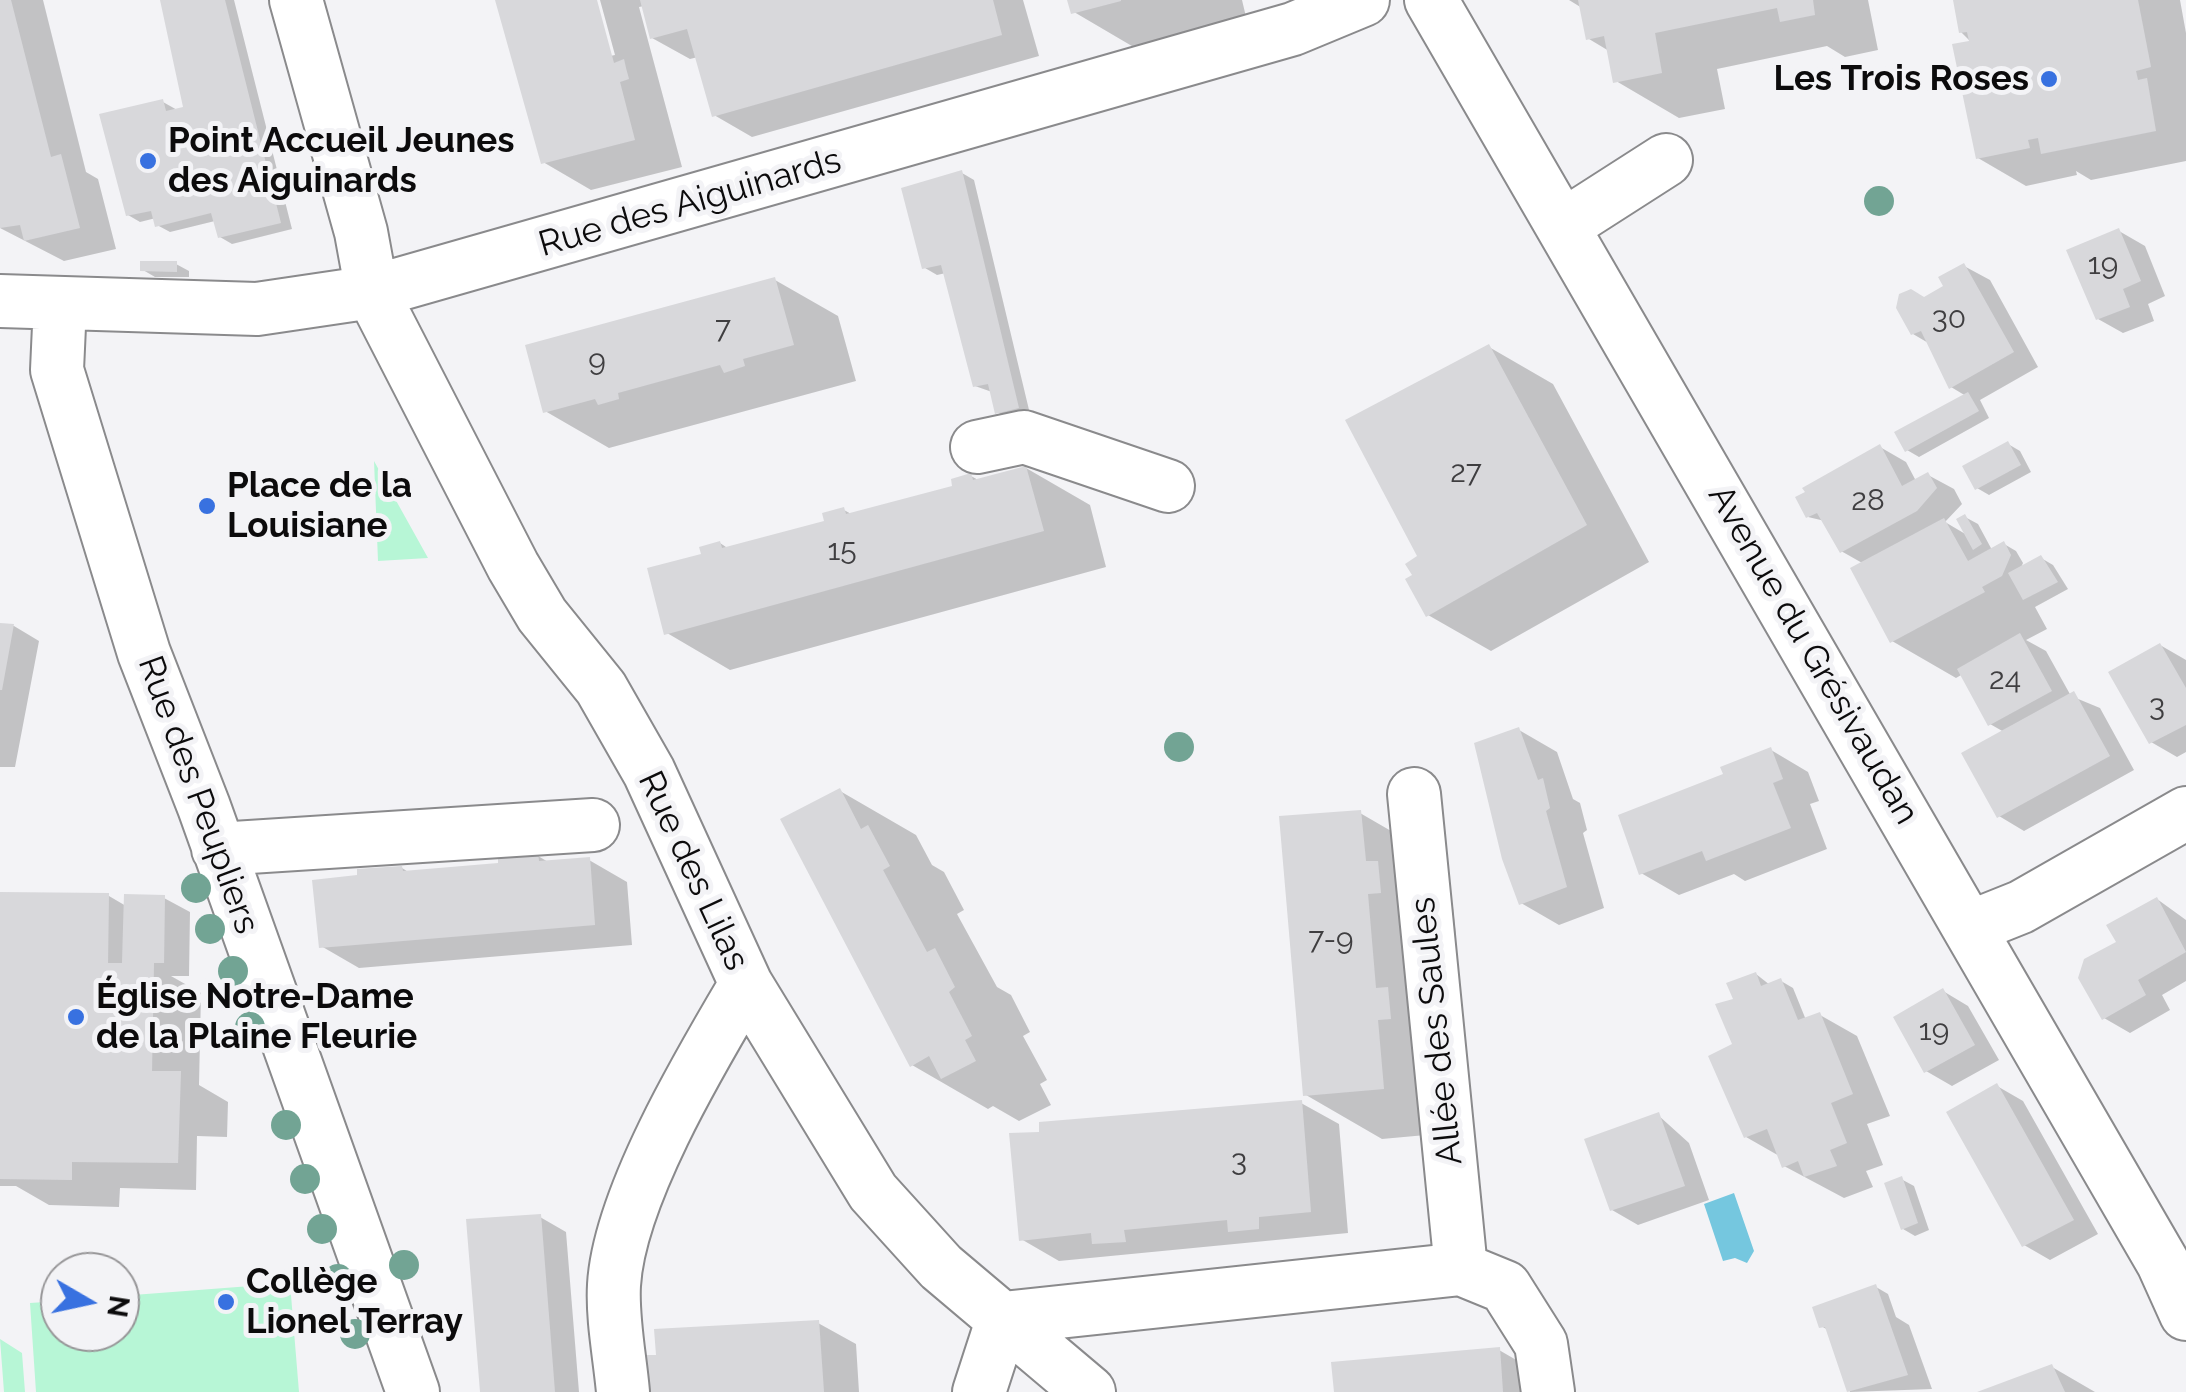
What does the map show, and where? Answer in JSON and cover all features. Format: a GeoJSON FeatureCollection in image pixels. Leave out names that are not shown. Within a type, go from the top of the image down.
{"type":"FeatureCollection","features":[{"type":"Feature","properties":{"kind":"street","name":"Rue des Lilas"},"geometry":{"type":"LineString","coordinates":[[296,0],[361,232],[372,292],[513,566],[542,615],[601,688],[649,772],[746,984],[873,1192],[941,1268],[1089,1392]]}},
{"type":"Feature","properties":{"kind":"street","name":"Rue des Aiguinards"},"geometry":{"type":"LineString","coordinates":[[0,301],[257,309],[372,292],[1293,29],[1363,0]]}},
{"type":"Feature","properties":{"kind":"street","name":"Avenue du Grésivaudan"},"geometry":{"type":"LineString","coordinates":[[1431,0],[1971,927],[2163,1263],[2186,1314]]}},
{"type":"Feature","properties":{"kind":"street"},"geometry":{"type":"LineString","coordinates":[[1564,226],[1666,160]]}},
{"type":"Feature","properties":{"kind":"street","name":"Rue des Peupliers"},"geometry":{"type":"LineString","coordinates":[[60,304],[57,370],[144,653],[414,1392]]}},
{"type":"Feature","properties":{"kind":"street"},"geometry":{"type":"LineString","coordinates":[[977,447],[1024,437],[1168,486]]}},
{"type":"Feature","properties":{"kind":"street","name":"Allée des Saules"},"geometry":{"type":"LineString","coordinates":[[1414,794],[1461,1269]]}},
{"type":"Feature","properties":{"kind":"street"},"geometry":{"type":"LineString","coordinates":[[1971,927],[2021,907],[2186,812]]}},
{"type":"Feature","properties":{"kind":"street"},"geometry":{"type":"LineString","coordinates":[[218,848],[593,825]]}},
{"type":"Feature","properties":{"kind":"street"},"geometry":{"type":"LineString","coordinates":[[623,1392],[614,1285],[628,1224],[660,1146],[746,984]]}},
{"type":"Feature","properties":{"kind":"street"},"geometry":{"type":"LineString","coordinates":[[980,1392],[1003,1318],[1461,1269],[1505,1287],[1542,1344],[1548,1392]]}},
{"type":"Feature","properties":{"kind":"green space"},"geometry":{"type":"Polygon","coordinates":[[[374,461],[428,558],[378,561],[374,461]]]}},
{"type":"Feature","properties":{"kind":"green space"},"geometry":{"type":"Polygon","coordinates":[[[290,1283],[299,1392],[36,1392],[30,1303],[40,1302],[40,1352],[140,1352],[140,1294],[290,1283]]]}},
{"type":"Feature","properties":{"kind":"green space"},"geometry":{"type":"Polygon","coordinates":[[[0,1339],[22,1353],[25,1392],[4,1392],[0,1339]]]}},
{"type":"Feature","properties":{"kind":"water"},"geometry":{"type":"Polygon","coordinates":[[[1734,1193],[1754,1251],[1747,1263],[1735,1258],[1723,1261],[1704,1204],[1734,1193]]]}},
{"type":"Feature","properties":{"kind":"building"},"geometry":{"type":"Polygon","coordinates":[[[0,0],[11,0],[51,157],[61,154],[80,228],[24,241],[20,225],[0,228],[0,0]]]}},
{"type":"Feature","properties":{"kind":"building"},"geometry":{"type":"Polygon","coordinates":[[[160,0],[225,0],[281,223],[218,238],[211,213],[155,227],[151,211],[126,216],[99,114],[163,99],[166,111],[183,107],[160,0]]]}},
{"type":"Feature","properties":{"kind":"building"},"geometry":{"type":"Polygon","coordinates":[[[495,0],[597,0],[614,63],[624,59],[629,79],[620,82],[635,140],[541,164],[495,0]]]}},
{"type":"Feature","properties":{"kind":"building"},"geometry":{"type":"Polygon","coordinates":[[[640,0],[993,0],[1002,35],[712,117],[687,29],[650,39],[640,0]]]}},
{"type":"Feature","properties":{"kind":"building"},"geometry":{"type":"Polygon","coordinates":[[[1067,0],[1121,0],[1121,1],[1071,14],[1067,0]]]}},
{"type":"Feature","properties":{"kind":"building"},"geometry":{"type":"Polygon","coordinates":[[[1578,0],[1813,0],[1815,15],[1780,22],[1777,8],[1655,33],[1662,73],[1613,83],[1604,36],[1586,40],[1578,0]]]}},
{"type":"Feature","properties":{"kind":"building","name":"Les Trois Roses"},"geometry":{"type":"Polygon","coordinates":[[[1953,0],[2138,0],[2151,67],[2136,71],[2138,80],[2147,78],[2156,131],[2041,154],[2038,138],[2028,140],[2030,148],[1976,159],[1952,44],[1969,41],[1967,32],[1959,33],[1953,0]]]}},
{"type":"Feature","properties":{"kind":"building"},"geometry":{"type":"Polygon","coordinates":[[[962,170],[1019,408],[995,414],[988,384],[973,387],[941,265],[922,269],[901,188],[962,170]]]}},
{"type":"Feature","properties":{"kind":"building"},"geometry":{"type":"Polygon","coordinates":[[[2119,228],[2141,281],[2123,289],[2130,307],[2096,320],[2066,250],[2119,228]]]}},
{"type":"Feature","properties":{"kind":"building"},"geometry":{"type":"Polygon","coordinates":[[[140,261],[177,261],[177,272],[140,271],[140,261]]]}},
{"type":"Feature","properties":{"kind":"building"},"geometry":{"type":"Polygon","coordinates":[[[1964,263],[2014,352],[1949,389],[1921,331],[1911,335],[1896,308],[1899,294],[1911,289],[1924,297],[1943,286],[1938,277],[1964,263]]]}},
{"type":"Feature","properties":{"kind":"building"},"geometry":{"type":"Polygon","coordinates":[[[775,277],[794,345],[743,359],[745,366],[724,373],[720,365],[618,393],[619,399],[598,405],[595,399],[543,413],[525,345],[775,277]]]}},
{"type":"Feature","properties":{"kind":"building"},"geometry":{"type":"Polygon","coordinates":[[[1489,344],[1587,525],[1426,617],[1405,579],[1412,575],[1405,564],[1417,556],[1345,420],[1489,344]]]}},
{"type":"Feature","properties":{"kind":"building"},"geometry":{"type":"Polygon","coordinates":[[[1968,392],[1979,411],[1905,452],[1894,432],[1968,392]]]}},
{"type":"Feature","properties":{"kind":"building"},"geometry":{"type":"Polygon","coordinates":[[[2008,441],[2021,465],[1975,490],[1962,466],[2008,441]]]}},
{"type":"Feature","properties":{"kind":"building"},"geometry":{"type":"Polygon","coordinates":[[[1880,444],[1902,486],[1928,472],[1937,488],[1917,511],[1840,553],[1817,513],[1806,518],[1795,497],[1805,492],[1802,488],[1880,444]]]}},
{"type":"Feature","properties":{"kind":"building"},"geometry":{"type":"Polygon","coordinates":[[[1026,466],[1044,531],[664,635],[647,568],[701,554],[699,547],[720,541],[722,548],[824,521],[822,513],[844,507],[846,514],[952,486],[951,479],[971,473],[973,480],[1026,466]]]}},
{"type":"Feature","properties":{"kind":"building"},"geometry":{"type":"Polygon","coordinates":[[[1965,514],[1982,544],[1973,550],[1956,519],[1965,514]]]}},
{"type":"Feature","properties":{"kind":"building"},"geometry":{"type":"Polygon","coordinates":[[[1944,518],[1968,561],[2004,541],[2011,555],[2002,576],[1982,587],[1985,592],[1890,643],[1850,568],[1944,518]]]}},
{"type":"Feature","properties":{"kind":"building"},"geometry":{"type":"Polygon","coordinates":[[[2041,555],[2058,582],[2023,600],[2008,573],[2041,555]]]}},
{"type":"Feature","properties":{"kind":"building"},"geometry":{"type":"Polygon","coordinates":[[[0,623],[14,624],[2,690],[0,690],[0,623]]]}},
{"type":"Feature","properties":{"kind":"building"},"geometry":{"type":"Polygon","coordinates":[[[2020,633],[2052,691],[1988,726],[1957,669],[2020,633]]]}},
{"type":"Feature","properties":{"kind":"building"},"geometry":{"type":"Polygon","coordinates":[[[2160,643],[2186,688],[2186,725],[2149,744],[2108,672],[2160,643]]]}},
{"type":"Feature","properties":{"kind":"building"},"geometry":{"type":"Polygon","coordinates":[[[2074,691],[2110,756],[1997,818],[1961,753],[2074,691]]]}},
{"type":"Feature","properties":{"kind":"building"},"geometry":{"type":"Polygon","coordinates":[[[1519,727],[1538,780],[1543,778],[1550,808],[1546,811],[1567,887],[1519,905],[1502,859],[1474,743],[1519,727]]]}},
{"type":"Feature","properties":{"kind":"building"},"geometry":{"type":"Polygon","coordinates":[[[1771,747],[1783,779],[1773,783],[1791,828],[1706,861],[1702,851],[1639,875],[1618,815],[1723,774],[1720,767],[1771,747]]]}},
{"type":"Feature","properties":{"kind":"building"},"geometry":{"type":"Polygon","coordinates":[[[840,788],[861,829],[868,825],[890,866],[883,870],[927,952],[935,948],[955,987],[949,992],[972,1036],[965,1040],[976,1061],[941,1079],[929,1056],[910,1067],[780,819],[840,788]]]}},
{"type":"Feature","properties":{"kind":"building"},"geometry":{"type":"Polygon","coordinates":[[[1361,810],[1366,861],[1378,861],[1381,893],[1368,894],[1376,988],[1388,987],[1391,1019],[1378,1020],[1384,1089],[1303,1096],[1279,816],[1361,810]]]}},
{"type":"Feature","properties":{"kind":"building"},"geometry":{"type":"Polygon","coordinates":[[[538,853],[539,861],[590,857],[595,925],[319,948],[312,880],[357,875],[357,869],[402,866],[403,871],[498,863],[498,856],[538,853]]]}},
{"type":"Feature","properties":{"kind":"building","name":"Église Notre-Dame de la Plaine Fleurie"},"geometry":{"type":"Polygon","coordinates":[[[0,892],[109,893],[108,963],[122,963],[124,894],[165,895],[164,963],[154,963],[152,1071],[181,1071],[178,1163],[72,1162],[72,1180],[0,1179],[0,892]]]}},
{"type":"Feature","properties":{"kind":"building"},"geometry":{"type":"Polygon","coordinates":[[[2157,897],[2186,952],[2138,980],[2146,995],[2102,1020],[2078,978],[2084,959],[2116,942],[2106,925],[2157,897]]]}},
{"type":"Feature","properties":{"kind":"building"},"geometry":{"type":"Polygon","coordinates":[[[1756,972],[1761,986],[1781,978],[1798,1020],[1820,1012],[1853,1094],[1831,1103],[1847,1143],[1830,1150],[1837,1166],[1804,1177],[1798,1161],[1782,1168],[1767,1129],[1744,1138],[1708,1056],[1732,1044],[1715,1004],[1733,999],[1726,983],[1756,972]]]}},
{"type":"Feature","properties":{"kind":"building"},"geometry":{"type":"Polygon","coordinates":[[[1943,988],[1975,1045],[1924,1073],[1893,1017],[1943,988]]]}},
{"type":"Feature","properties":{"kind":"building"},"geometry":{"type":"Polygon","coordinates":[[[1997,1083],[2074,1220],[2022,1247],[1946,1112],[1997,1083]]]}},
{"type":"Feature","properties":{"kind":"building"},"geometry":{"type":"Polygon","coordinates":[[[1302,1100],[1311,1212],[1259,1217],[1259,1229],[1228,1232],[1227,1220],[1124,1230],[1126,1242],[1092,1244],[1091,1233],[1019,1241],[1009,1133],[1039,1132],[1039,1122],[1302,1100]]]}},
{"type":"Feature","properties":{"kind":"building"},"geometry":{"type":"Polygon","coordinates":[[[1659,1112],[1685,1186],[1610,1211],[1584,1139],[1659,1112]]]}},
{"type":"Feature","properties":{"kind":"building"},"geometry":{"type":"Polygon","coordinates":[[[1902,1176],[1918,1223],[1901,1230],[1884,1183],[1902,1176]]]}},
{"type":"Feature","properties":{"kind":"building"},"geometry":{"type":"Polygon","coordinates":[[[541,1214],[555,1392],[480,1392],[466,1219],[541,1214]]]}},
{"type":"Feature","properties":{"kind":"building"},"geometry":{"type":"Polygon","coordinates":[[[1876,1284],[1908,1375],[1847,1392],[1825,1327],[1819,1328],[1812,1307],[1876,1284]]]}},
{"type":"Feature","properties":{"kind":"building"},"geometry":{"type":"Polygon","coordinates":[[[819,1320],[824,1392],[649,1392],[645,1355],[656,1355],[654,1329],[819,1320]]]}},
{"type":"Feature","properties":{"kind":"building"},"geometry":{"type":"Polygon","coordinates":[[[1500,1347],[1503,1392],[1334,1392],[1331,1362],[1500,1347]]]}},
{"type":"Feature","properties":{"kind":"building"},"geometry":{"type":"Polygon","coordinates":[[[2052,1364],[2065,1392],[1977,1392],[2052,1364]]]}},
{"type":"Feature","properties":{"kind":"place","name":"Les Trois Roses"},"geometry":{"type":"Point","coordinates":[2049,79]}},
{"type":"Feature","properties":{"kind":"place","name":"Point Accueil Jeunes des Aiguinards"},"geometry":{"type":"Point","coordinates":[148,161]}},
{"type":"Feature","properties":{"kind":"place","name":"Place de la Louisiane"},"geometry":{"type":"Point","coordinates":[207,506]}},
{"type":"Feature","properties":{"kind":"place","name":"Église Notre-Dame de la Plaine Fleurie"},"geometry":{"type":"Point","coordinates":[76,1017]}},
{"type":"Feature","properties":{"kind":"place","name":"Collège Lionel Terray"},"geometry":{"type":"Point","coordinates":[226,1302]}}]}
